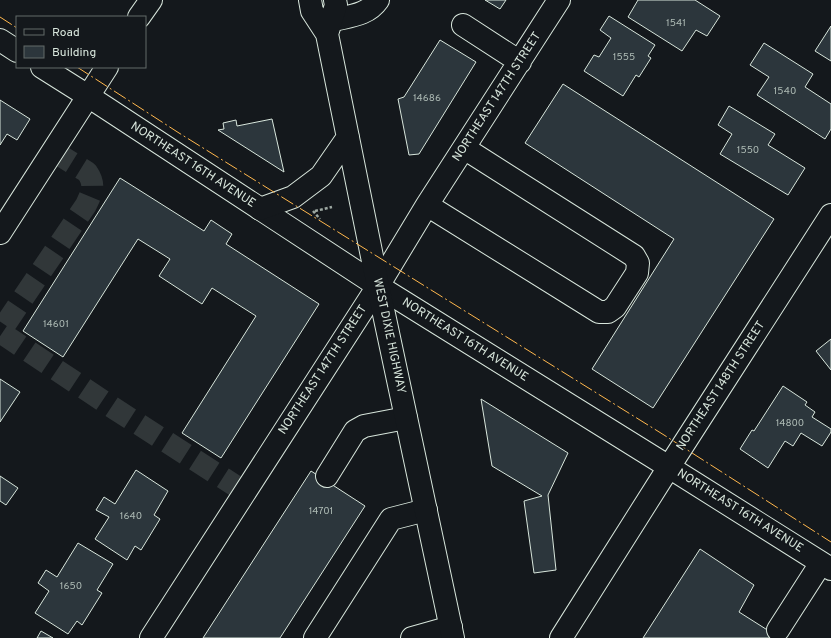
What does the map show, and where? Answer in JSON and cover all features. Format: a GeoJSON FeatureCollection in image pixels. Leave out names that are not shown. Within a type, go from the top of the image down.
{"type":"FeatureCollection","features":[{"type":"Feature","properties":{"kind":"street"},"geometry":{"type":"LineString","coordinates":[[140,16],[151,0]]}},
{"type":"Feature","properties":{"kind":"street","name":"WEST DIXIE HIGHWAY"},"geometry":{"type":"LineString","coordinates":[[310,0],[312,11],[331,18],[348,137],[378,286],[452,632]]}},
{"type":"Feature","properties":{"kind":"street"},"geometry":{"type":"LineString","coordinates":[[331,18],[361,13],[368,10],[378,0]]}},
{"type":"Feature","properties":{"kind":"street","name":"NORTHEAST 147TH STREET"},"geometry":{"type":"LineString","coordinates":[[150,638],[378,286],[427,205],[559,0]]}},
{"type":"Feature","properties":{"kind":"street"},"geometry":{"type":"LineString","coordinates":[[463,25],[520,62]]}},
{"type":"Feature","properties":{"kind":"street"},"geometry":{"type":"LineString","coordinates":[[0,40],[16,50]]}},
{"type":"Feature","properties":{"kind":"street","name":"NORTHEAST 16TH AVENUE"},"geometry":{"type":"LineString","coordinates":[[44,68],[378,286],[826,566]]}},
{"type":"Feature","properties":{"kind":"street"},"geometry":{"type":"LineString","coordinates":[[0,233],[106,68]]}},
{"type":"Feature","properties":{"kind":"street"},"geometry":{"type":"LineString","coordinates":[[260,209],[293,197],[321,176],[348,137]]}},
{"type":"Feature","properties":{"kind":"street"},"geometry":{"type":"LineString","coordinates":[[427,205],[599,312],[608,312],[615,307],[637,273],[638,263],[634,256],[464,148]]}},
{"type":"Feature","properties":{"kind":"street","name":"NORTHEAST 148TH STREET"},"geometry":{"type":"LineString","coordinates":[[561,638],[831,215]]}},
{"type":"Feature","properties":{"kind":"street"},"geometry":{"type":"LineString","coordinates":[[327,476],[355,431],[364,426],[406,418]]}},
{"type":"Feature","properties":{"kind":"street"},"geometry":{"type":"LineString","coordinates":[[315,638],[391,519],[426,510]]}},
{"type":"Feature","properties":{"kind":"street"},"geometry":{"type":"LineString","coordinates":[[778,630],[826,566]]}},
{"type":"Feature","properties":{"kind":"street"},"geometry":{"type":"LineString","coordinates":[[412,638],[452,632]]}},
{"type":"Feature","properties":{"kind":"path"},"geometry":{"type":"LineString","coordinates":[[309,207],[322,222]]}},
{"type":"Feature","properties":{"kind":"path"},"geometry":{"type":"LineString","coordinates":[[313,211],[332,207]]}},
{"type":"Feature","properties":{"kind":"building"},"geometry":{"type":"Polygon","coordinates":[[[485,0],[506,0],[500,9],[485,0]]]}},
{"type":"Feature","properties":{"kind":"building"},"geometry":{"type":"Polygon","coordinates":[[[638,0],[695,0],[720,16],[707,36],[696,30],[682,51],[628,17],[638,0]]]}},
{"type":"Feature","properties":{"kind":"building"},"geometry":{"type":"Polygon","coordinates":[[[609,16],[655,45],[648,56],[651,58],[639,77],[636,75],[623,96],[584,71],[594,55],[599,57],[611,38],[600,30],[609,16]]]}},
{"type":"Feature","properties":{"kind":"building"},"geometry":{"type":"Polygon","coordinates":[[[831,26],[831,61],[815,51],[831,26]]]}},
{"type":"Feature","properties":{"kind":"building"},"geometry":{"type":"Polygon","coordinates":[[[440,40],[476,62],[419,154],[409,155],[398,99],[404,97],[440,40]]]}},
{"type":"Feature","properties":{"kind":"building"},"geometry":{"type":"Polygon","coordinates":[[[764,43],[813,74],[805,87],[831,104],[831,129],[825,139],[757,95],[769,77],[750,65],[764,43]]]}},
{"type":"Feature","properties":{"kind":"building"},"geometry":{"type":"Polygon","coordinates":[[[563,84],[774,219],[653,408],[592,369],[674,239],[525,143],[563,84]]]}},
{"type":"Feature","properties":{"kind":"building"},"geometry":{"type":"Polygon","coordinates":[[[0,100],[30,119],[17,140],[7,134],[0,145],[0,100]]]}},
{"type":"Feature","properties":{"kind":"building"},"geometry":{"type":"Polygon","coordinates":[[[729,106],[775,134],[768,145],[805,168],[788,195],[720,154],[732,134],[718,125],[729,106]]]}},
{"type":"Feature","properties":{"kind":"building"},"geometry":{"type":"Polygon","coordinates":[[[272,119],[284,172],[218,130],[224,129],[223,123],[236,120],[237,126],[272,119]]]}},
{"type":"Feature","properties":{"kind":"building"},"geometry":{"type":"Polygon","coordinates":[[[120,178],[204,231],[211,220],[232,234],[226,244],[319,304],[221,458],[182,433],[256,316],[212,288],[202,304],[159,276],[170,259],[138,239],[63,357],[23,331],[120,178]]]}},
{"type":"Feature","properties":{"kind":"building"},"geometry":{"type":"Polygon","coordinates":[[[831,339],[831,370],[816,351],[831,339]]]}},
{"type":"Feature","properties":{"kind":"building"},"geometry":{"type":"Polygon","coordinates":[[[0,379],[20,392],[0,422],[0,379]]]}},
{"type":"Feature","properties":{"kind":"building"},"geometry":{"type":"Polygon","coordinates":[[[783,386],[807,402],[805,405],[815,412],[812,417],[831,429],[831,432],[822,446],[801,433],[793,446],[785,441],[768,468],[740,449],[752,430],[754,431],[783,386]]]}},
{"type":"Feature","properties":{"kind":"building"},"geometry":{"type":"Polygon","coordinates":[[[481,399],[568,453],[548,495],[556,570],[534,573],[524,501],[542,496],[492,466],[481,399]]]}},
{"type":"Feature","properties":{"kind":"building"},"geometry":{"type":"Polygon","coordinates":[[[136,470],[168,491],[154,515],[160,519],[141,550],[135,546],[127,560],[95,539],[109,517],[96,510],[104,497],[115,504],[136,470]]]}},
{"type":"Feature","properties":{"kind":"building"},"geometry":{"type":"Polygon","coordinates":[[[311,471],[365,506],[280,638],[203,638],[311,471]]]}},
{"type":"Feature","properties":{"kind":"building"},"geometry":{"type":"Polygon","coordinates":[[[0,476],[18,488],[6,505],[0,501],[0,476]]]}},
{"type":"Feature","properties":{"kind":"building"},"geometry":{"type":"Polygon","coordinates":[[[78,543],[113,564],[97,590],[102,593],[82,625],[77,621],[68,634],[35,613],[49,591],[38,583],[46,570],[57,577],[78,543]]]}},
{"type":"Feature","properties":{"kind":"building"},"geometry":{"type":"Polygon","coordinates":[[[700,549],[754,585],[739,612],[780,638],[643,638],[700,549]]]}},
{"type":"Feature","properties":{"kind":"building"},"geometry":{"type":"Polygon","coordinates":[[[41,631],[53,638],[37,638],[41,631]]]}},
{"type":"Feature","properties":{"kind":"tunnel"},"geometry":{"type":"LineString","coordinates":[[53,151],[87,172],[92,185],[91,192],[86,205],[0,332],[115,409],[245,492]]}},
{"type":"Feature","properties":{"kind":"power"},"geometry":{"type":"LineString","coordinates":[[0,17],[16,27]]}},
{"type":"Feature","properties":{"kind":"power"},"geometry":{"type":"LineString","coordinates":[[79,68],[179,133],[664,435],[831,542]]}}]}
